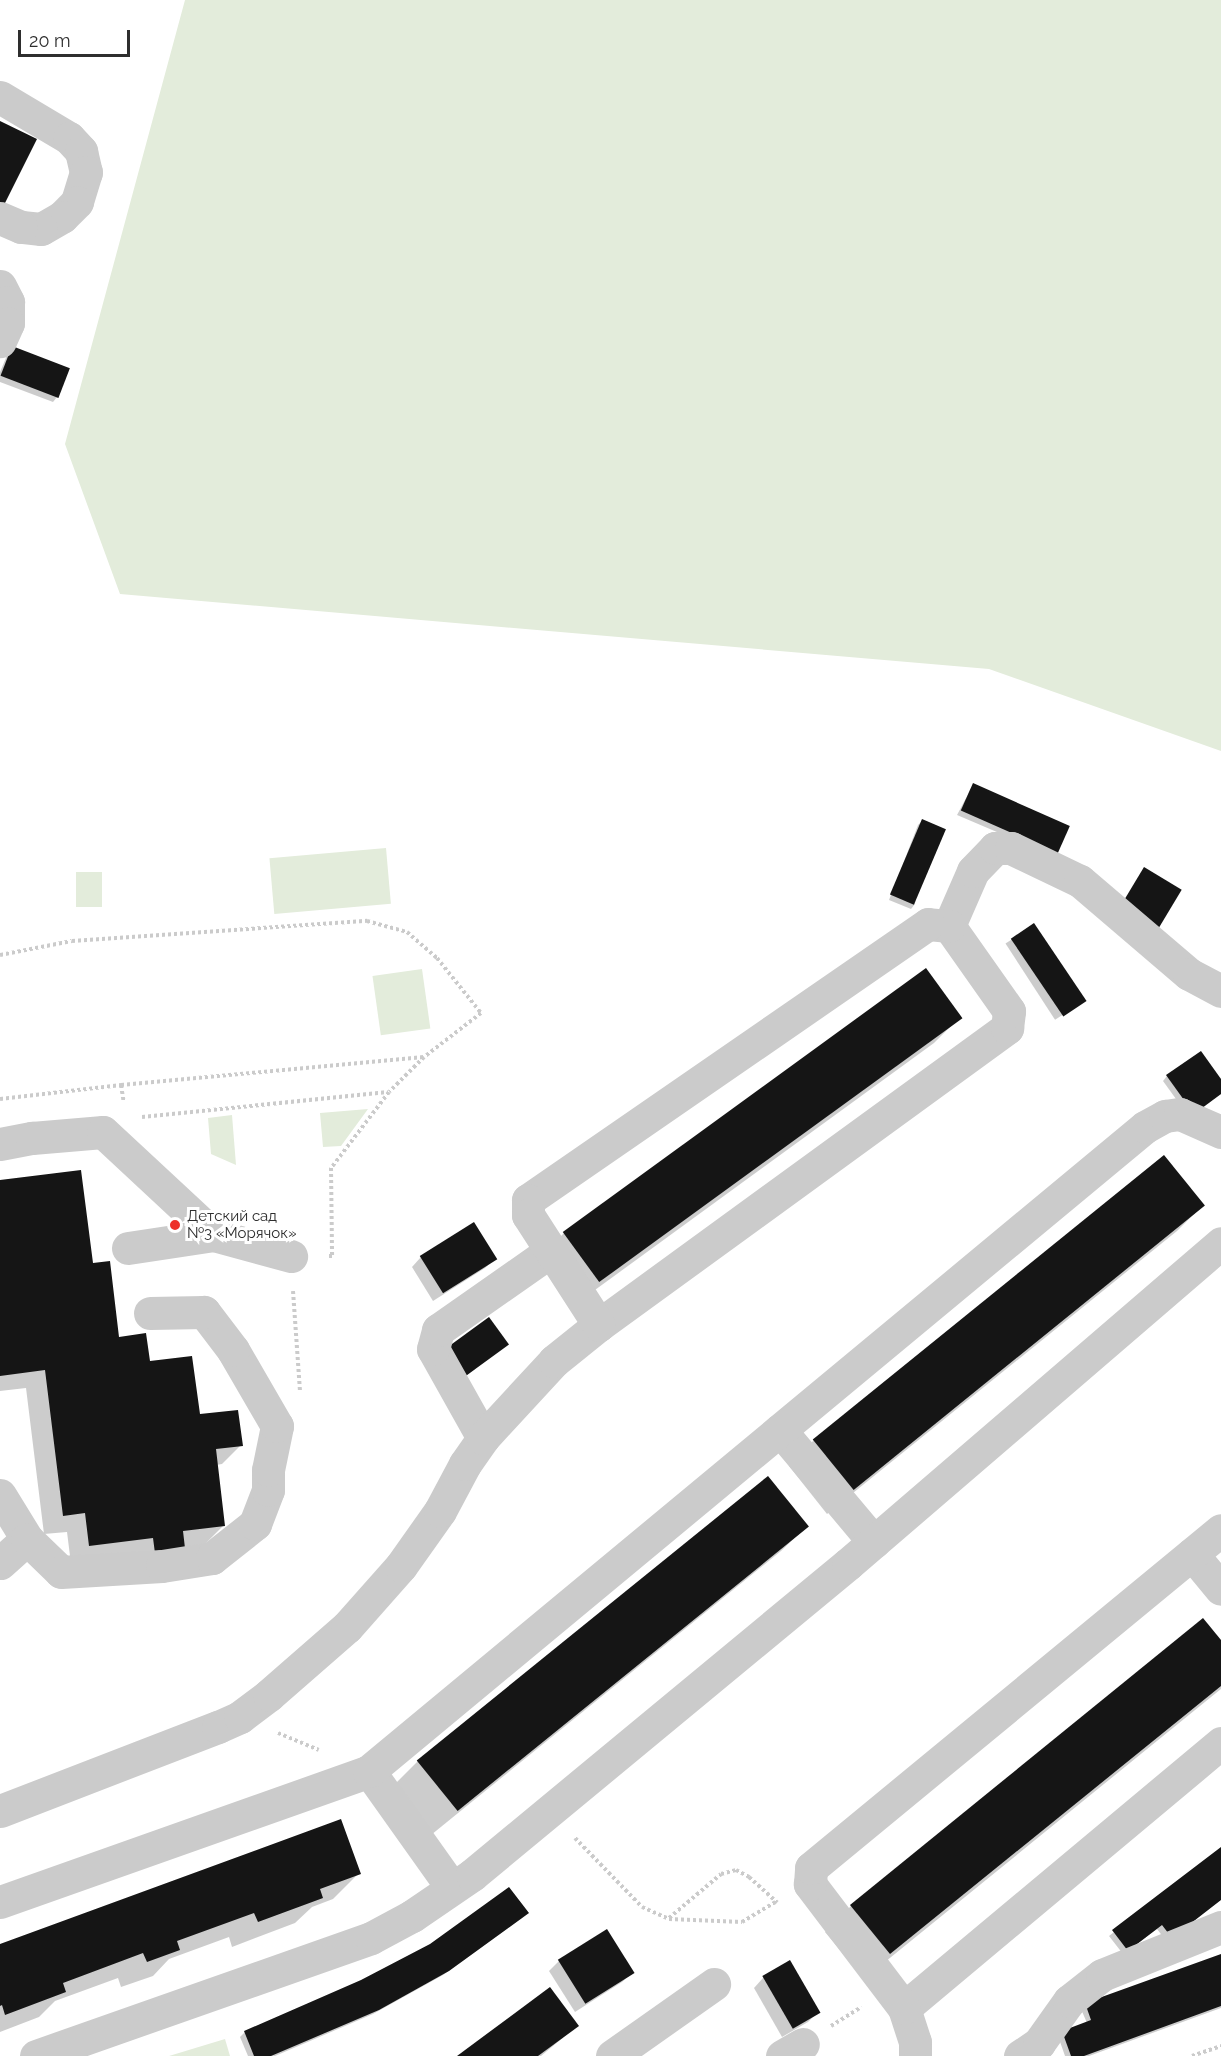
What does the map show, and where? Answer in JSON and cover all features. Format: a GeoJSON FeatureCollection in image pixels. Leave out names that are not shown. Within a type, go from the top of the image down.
{"type":"FeatureCollection","features":[{"type":"Feature","properties":{"kind":"lane"},"geometry":{"type":"LineString","coordinates":[[0,98],[69,138],[81,151],[86,172],[77,202],[62,217],[41,230],[21,228],[0,218]]}},
{"type":"Feature","properties":{"kind":"lane"},"geometry":{"type":"LineString","coordinates":[[0,286],[8,302],[8,323],[0,341]]}},
{"type":"Feature","properties":{"kind":"lane"},"geometry":{"type":"LineString","coordinates":[[949,926],[973,871],[995,848],[1011,848],[1080,881],[1190,974],[1221,991]]}},
{"type":"Feature","properties":{"kind":"lane"},"geometry":{"type":"LineString","coordinates":[[0,1811],[161,1751],[240,1717],[347,1627],[401,1566],[440,1511],[465,1464],[483,1438],[554,1361],[599,1325],[1008,1028],[1009,1011],[949,926],[928,924],[528,1200],[528,1215],[599,1325]]}},
{"type":"Feature","properties":{"kind":"lane"},"geometry":{"type":"LineString","coordinates":[[0,1902],[369,1771],[1144,1127],[1165,1116],[1179,1114],[1221,1132]]}},
{"type":"Feature","properties":{"kind":"lane"},"geometry":{"type":"LineString","coordinates":[[0,1144],[32,1138],[103,1132],[214,1234]]}},
{"type":"Feature","properties":{"kind":"lane"},"geometry":{"type":"LineString","coordinates":[[128,1248],[214,1234],[291,1256]]}},
{"type":"Feature","properties":{"kind":"lane"},"geometry":{"type":"LineString","coordinates":[[36,2056],[371,1938],[412,1916],[472,1875],[874,1542],[1221,1243]]}},
{"type":"Feature","properties":{"kind":"lane"},"geometry":{"type":"LineString","coordinates":[[483,1438],[433,1349],[438,1330],[551,1251]]}},
{"type":"Feature","properties":{"kind":"lane"},"geometry":{"type":"LineString","coordinates":[[0,1495],[27,1539],[61,1572],[162,1566],[212,1558],[255,1524],[267,1490],[268,1470],[277,1426],[233,1350],[204,1312],[150,1313]]}},
{"type":"Feature","properties":{"kind":"lane"},"geometry":{"type":"LineString","coordinates":[[780,1430],[874,1542]]}},
{"type":"Feature","properties":{"kind":"lane"},"geometry":{"type":"LineString","coordinates":[[915,2056],[915,2042],[896,1999],[810,1884],[811,1868],[1221,1530]]}},
{"type":"Feature","properties":{"kind":"lane"},"geometry":{"type":"LineString","coordinates":[[0,1563],[27,1539]]}},
{"type":"Feature","properties":{"kind":"lane"},"geometry":{"type":"LineString","coordinates":[[1192,1554],[1221,1589]]}},
{"type":"Feature","properties":{"kind":"lane"},"geometry":{"type":"LineString","coordinates":[[896,1999],[1221,1743]]}},
{"type":"Feature","properties":{"kind":"lane"},"geometry":{"type":"LineString","coordinates":[[369,1771],[452,1888]]}},
{"type":"Feature","properties":{"kind":"lane"},"geometry":{"type":"LineString","coordinates":[[1020,2056],[1039,2043],[1069,2001],[1102,1975],[1221,1927]]}},
{"type":"Feature","properties":{"kind":"lane"},"geometry":{"type":"LineString","coordinates":[[612,2056],[714,1984]]}},
{"type":"Feature","properties":{"kind":"path"},"geometry":{"type":"LineString","coordinates":[[0,955],[72,941],[367,921],[407,932],[437,958],[481,1013],[424,1057],[388,1092],[331,1168],[332,1256],[291,1256],[300,1397]]}},
{"type":"Feature","properties":{"kind":"path"},"geometry":{"type":"LineString","coordinates":[[0,1099],[121,1085],[424,1057]]}},
{"type":"Feature","properties":{"kind":"path"},"geometry":{"type":"LineString","coordinates":[[121,1085],[124,1108]]}},
{"type":"Feature","properties":{"kind":"path"},"geometry":{"type":"LineString","coordinates":[[138,1118],[388,1092]]}},
{"type":"Feature","properties":{"kind":"path"},"geometry":{"type":"LineString","coordinates":[[240,1717],[369,1771]]}},
{"type":"Feature","properties":{"kind":"path"},"geometry":{"type":"LineString","coordinates":[[585,1849],[642,1907],[669,1919],[741,1922],[775,1902],[790,1902],[810,1884]]}},
{"type":"Feature","properties":{"kind":"path"},"geometry":{"type":"LineString","coordinates":[[669,1919],[712,1880],[721,1874],[736,1870],[749,1876],[775,1902]]}},
{"type":"Feature","properties":{"kind":"path"},"geometry":{"type":"LineString","coordinates":[[792,2050],[896,1999]]}},
{"type":"Feature","properties":{"kind":"path"},"geometry":{"type":"LineString","coordinates":[[1192,2056],[1221,2046]]}},
{"type":"Feature","properties":{"kind":"green space"},"geometry":{"type":"Polygon","coordinates":[[[185,0],[1221,0],[1221,751],[989,669],[120,594],[65,444],[185,0]]]}},
{"type":"Feature","properties":{"kind":"green space"},"geometry":{"type":"Polygon","coordinates":[[[386,848],[391,904],[274,914],[269,858],[386,848]]]}},
{"type":"Feature","properties":{"kind":"green space"},"geometry":{"type":"Polygon","coordinates":[[[76,872],[102,872],[102,907],[76,907],[76,872]]]}},
{"type":"Feature","properties":{"kind":"green space"},"geometry":{"type":"Polygon","coordinates":[[[422,969],[430,1028],[381,1035],[372,976],[422,969]]]}},
{"type":"Feature","properties":{"kind":"green space"},"geometry":{"type":"Polygon","coordinates":[[[368,1109],[341,1146],[323,1147],[320,1113],[368,1109]]]}},
{"type":"Feature","properties":{"kind":"green space"},"geometry":{"type":"Polygon","coordinates":[[[232,1115],[236,1165],[211,1154],[208,1118],[232,1115]]]}},
{"type":"Feature","properties":{"kind":"green space"},"geometry":{"type":"Polygon","coordinates":[[[225,2039],[230,2056],[169,2056],[225,2039]]]}},
{"type":"Feature","properties":{"kind":"building"},"geometry":{"type":"Polygon","coordinates":[[[0,121],[37,139],[4,205],[0,203],[0,121]]]}},
{"type":"Feature","properties":{"kind":"building"},"geometry":{"type":"Polygon","coordinates":[[[12,346],[70,368],[58,398],[1,376],[12,346]]]}},
{"type":"Feature","properties":{"kind":"building"},"geometry":{"type":"Polygon","coordinates":[[[973,783],[1070,826],[1058,854],[961,810],[973,783]]]}},
{"type":"Feature","properties":{"kind":"building"},"geometry":{"type":"Polygon","coordinates":[[[922,819],[946,829],[914,905],[890,894],[922,819]]]}},
{"type":"Feature","properties":{"kind":"building"},"geometry":{"type":"Polygon","coordinates":[[[1144,867],[1182,890],[1159,927],[1121,905],[1144,867]]]}},
{"type":"Feature","properties":{"kind":"building"},"geometry":{"type":"Polygon","coordinates":[[[1034,923],[1087,1001],[1063,1017],[1011,939],[1034,923]]]}},
{"type":"Feature","properties":{"kind":"building"},"geometry":{"type":"Polygon","coordinates":[[[926,968],[962,1018],[599,1282],[563,1232],[926,968]]]}},
{"type":"Feature","properties":{"kind":"building"},"geometry":{"type":"Polygon","coordinates":[[[1201,1051],[1221,1079],[1221,1094],[1194,1114],[1166,1075],[1201,1051]]]}},
{"type":"Feature","properties":{"kind":"building"},"geometry":{"type":"Polygon","coordinates":[[[1164,1155],[1205,1206],[854,1490],[813,1439],[1164,1155]]]}},
{"type":"Feature","properties":{"kind":"building"},"geometry":{"type":"Polygon","coordinates":[[[81,1170],[93,1263],[110,1261],[119,1337],[146,1333],[150,1361],[192,1356],[200,1414],[238,1410],[243,1446],[216,1449],[225,1526],[183,1531],[186,1557],[156,1561],[153,1538],[89,1546],[85,1513],[63,1516],[45,1370],[0,1376],[0,1180],[81,1170]]]}},
{"type":"Feature","properties":{"kind":"building"},"geometry":{"type":"Polygon","coordinates":[[[474,1222],[497,1259],[443,1293],[420,1256],[474,1222]]]}},
{"type":"Feature","properties":{"kind":"building"},"geometry":{"type":"Polygon","coordinates":[[[489,1317],[509,1345],[464,1377],[444,1350],[489,1317]]]}},
{"type":"Feature","properties":{"kind":"building"},"geometry":{"type":"Polygon","coordinates":[[[768,1476],[809,1527],[458,1811],[417,1760],[768,1476]]]}},
{"type":"Feature","properties":{"kind":"building"},"geometry":{"type":"Polygon","coordinates":[[[1203,1618],[1221,1640],[1221,1686],[890,1954],[850,1905],[1203,1618]]]}},
{"type":"Feature","properties":{"kind":"building"},"geometry":{"type":"Polygon","coordinates":[[[341,1819],[361,1874],[320,1889],[323,1898],[258,1922],[254,1913],[177,1941],[180,1950],[147,1962],[143,1953],[63,1983],[66,1992],[5,2015],[2,2005],[0,2006],[0,1944],[341,1819]]]}},
{"type":"Feature","properties":{"kind":"building"},"geometry":{"type":"Polygon","coordinates":[[[1221,1847],[1221,1900],[1172,1938],[1162,1925],[1128,1951],[1112,1930],[1221,1847]]]}},
{"type":"Feature","properties":{"kind":"building"},"geometry":{"type":"Polygon","coordinates":[[[509,1887],[529,1913],[449,1971],[379,2010],[271,2056],[254,2056],[244,2031],[361,1980],[430,1944],[509,1887]]]}},
{"type":"Feature","properties":{"kind":"building"},"geometry":{"type":"Polygon","coordinates":[[[607,1929],[635,1973],[585,2004],[558,1960],[607,1929]]]}},
{"type":"Feature","properties":{"kind":"building"},"geometry":{"type":"Polygon","coordinates":[[[1221,1954],[1221,2006],[1084,2056],[1071,2056],[1062,2031],[1091,2020],[1085,2003],[1221,1954]]]}},
{"type":"Feature","properties":{"kind":"building"},"geometry":{"type":"Polygon","coordinates":[[[790,1960],[820,2013],[793,2029],[762,1976],[790,1960]]]}},
{"type":"Feature","properties":{"kind":"building"},"geometry":{"type":"Polygon","coordinates":[[[550,1987],[579,2026],[538,2056],[457,2056],[550,1987]]]}},
{"type":"Feature","properties":{"kind":"place","name":"Детский сад №3 «Морячок»"},"geometry":{"type":"Point","coordinates":[175,1225]}}]}
